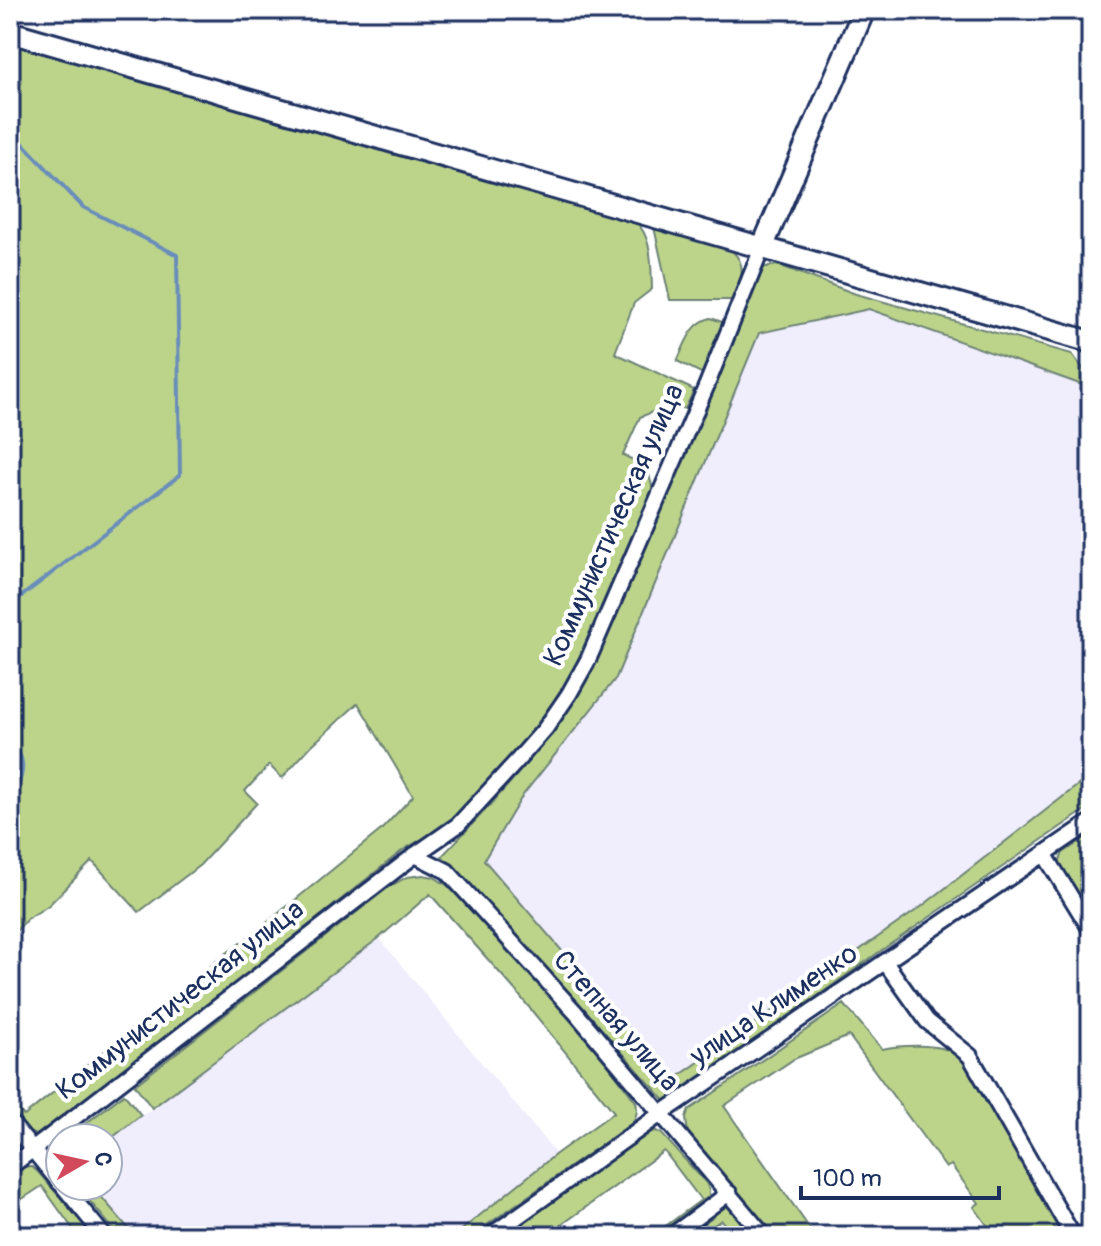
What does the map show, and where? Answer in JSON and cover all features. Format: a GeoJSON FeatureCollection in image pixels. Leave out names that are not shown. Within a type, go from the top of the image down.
{"type":"FeatureCollection","features":[{"type":"Feature","properties":{"kind":"street","name":"Коммунистическая улица"},"geometry":{"type":"LineString","coordinates":[[10,1167],[458,825],[545,729],[569,694],[605,622],[864,10]]}},
{"type":"Feature","properties":{"kind":"street"},"geometry":{"type":"LineString","coordinates":[[10,32],[1091,342]]}},
{"type":"Feature","properties":{"kind":"street","name":"улица Клименко"},"geometry":{"type":"LineString","coordinates":[[490,1236],[662,1113],[1091,822]]}},
{"type":"Feature","properties":{"kind":"street","name":"Степная улица"},"geometry":{"type":"LineString","coordinates":[[415,855],[447,871],[576,1013],[764,1236]]}},
{"type":"Feature","properties":{"kind":"street"},"geometry":{"type":"LineString","coordinates":[[1045,855],[1091,930]]}},
{"type":"Feature","properties":{"kind":"street"},"geometry":{"type":"LineString","coordinates":[[885,962],[927,1021],[970,1056],[1073,1236]]}},
{"type":"Feature","properties":{"kind":"street"},"geometry":{"type":"LineString","coordinates":[[10,1122],[44,1163]]}},
{"type":"Feature","properties":{"kind":"street"},"geometry":{"type":"LineString","coordinates":[[671,1236],[729,1193]]}},
{"type":"Feature","properties":{"kind":"street"},"geometry":{"type":"LineString","coordinates":[[76,1202],[104,1236]]}},
{"type":"Feature","properties":{"kind":"shaded area"},"geometry":{"type":"Polygon","coordinates":[[[869,309],[1091,388],[1091,775],[921,907],[673,1080],[484,860],[523,795],[616,678],[759,333],[869,309]]]}},
{"type":"Feature","properties":{"kind":"shaded area"},"geometry":{"type":"Polygon","coordinates":[[[379,938],[556,1154],[454,1236],[135,1236],[106,1202],[124,1202],[124,1129],[379,938]]]}},
{"type":"Feature","properties":{"kind":"green space"},"geometry":{"type":"Polygon","coordinates":[[[10,42],[635,221],[648,243],[652,289],[634,303],[615,353],[694,390],[685,409],[672,404],[640,417],[623,455],[647,467],[653,490],[571,675],[504,767],[451,822],[403,850],[58,1122],[44,1122],[44,1133],[41,1135],[28,1132],[18,1124],[10,1100],[24,1116],[381,830],[413,796],[358,703],[311,746],[282,778],[269,765],[245,791],[257,803],[200,865],[139,912],[92,861],[49,905],[27,919],[10,938],[10,42]]]}},
{"type":"Feature","properties":{"kind":"green space"},"geometry":{"type":"Polygon","coordinates":[[[654,227],[724,244],[732,251],[742,269],[733,300],[670,300],[654,227]]]}},
{"type":"Feature","properties":{"kind":"green space"},"geometry":{"type":"Polygon","coordinates":[[[778,265],[856,294],[1072,354],[1091,379],[1091,388],[869,309],[759,333],[616,678],[523,795],[484,860],[673,1080],[921,907],[1091,775],[1091,806],[667,1103],[442,856],[541,746],[591,672],[695,429],[757,273],[766,267],[778,265]]]}},
{"type":"Feature","properties":{"kind":"green space"},"geometry":{"type":"Polygon","coordinates":[[[711,318],[725,323],[703,374],[677,361],[694,329],[711,318]]]}},
{"type":"Feature","properties":{"kind":"green space"},"geometry":{"type":"Polygon","coordinates":[[[1091,834],[1091,914],[1059,862],[1063,853],[1091,834]]]}},
{"type":"Feature","properties":{"kind":"green space"},"geometry":{"type":"Polygon","coordinates":[[[407,877],[434,877],[448,886],[511,952],[596,1049],[637,1105],[631,1124],[471,1236],[454,1236],[614,1112],[515,990],[430,894],[379,938],[152,1108],[135,1085],[389,887],[407,877]]]}},
{"type":"Feature","properties":{"kind":"green space"},"geometry":{"type":"Polygon","coordinates":[[[844,1004],[882,1049],[929,1046],[948,1050],[960,1057],[1070,1236],[995,1236],[974,1207],[979,1203],[951,1165],[946,1168],[849,1036],[794,1059],[724,1106],[815,1236],[772,1236],[688,1135],[686,1118],[689,1110],[844,1004]]]}},
{"type":"Feature","properties":{"kind":"green space"},"geometry":{"type":"Polygon","coordinates":[[[124,1094],[141,1115],[124,1128],[124,1122],[88,1122],[124,1094]]]}},
{"type":"Feature","properties":{"kind":"green space"},"geometry":{"type":"Polygon","coordinates":[[[656,1131],[706,1183],[709,1192],[704,1205],[662,1236],[652,1236],[701,1200],[664,1151],[546,1236],[505,1236],[651,1132],[656,1131]]]}},
{"type":"Feature","properties":{"kind":"green space"},"geometry":{"type":"Polygon","coordinates":[[[32,1167],[44,1179],[44,1189],[42,1186],[10,1207],[10,1175],[18,1168],[32,1167]]]}},
{"type":"Feature","properties":{"kind":"green space"},"geometry":{"type":"Polygon","coordinates":[[[54,1202],[64,1202],[94,1236],[78,1236],[54,1202]]]}},
{"type":"Feature","properties":{"kind":"green space"},"geometry":{"type":"Polygon","coordinates":[[[90,1202],[106,1202],[135,1236],[119,1236],[90,1202]]]}},
{"type":"Feature","properties":{"kind":"green space"},"geometry":{"type":"Polygon","coordinates":[[[728,1205],[757,1236],[734,1236],[721,1220],[699,1236],[682,1236],[722,1206],[728,1205]]]}},
{"type":"Feature","properties":{"kind":"waterway"},"geometry":{"type":"LineString","coordinates":[[10,130],[83,207],[177,255],[180,475],[10,605]]}},
{"type":"Feature","properties":{"kind":"waterway"},"geometry":{"type":"LineString","coordinates":[[10,744],[17,750],[22,765],[20,782],[10,807]]}}]}
